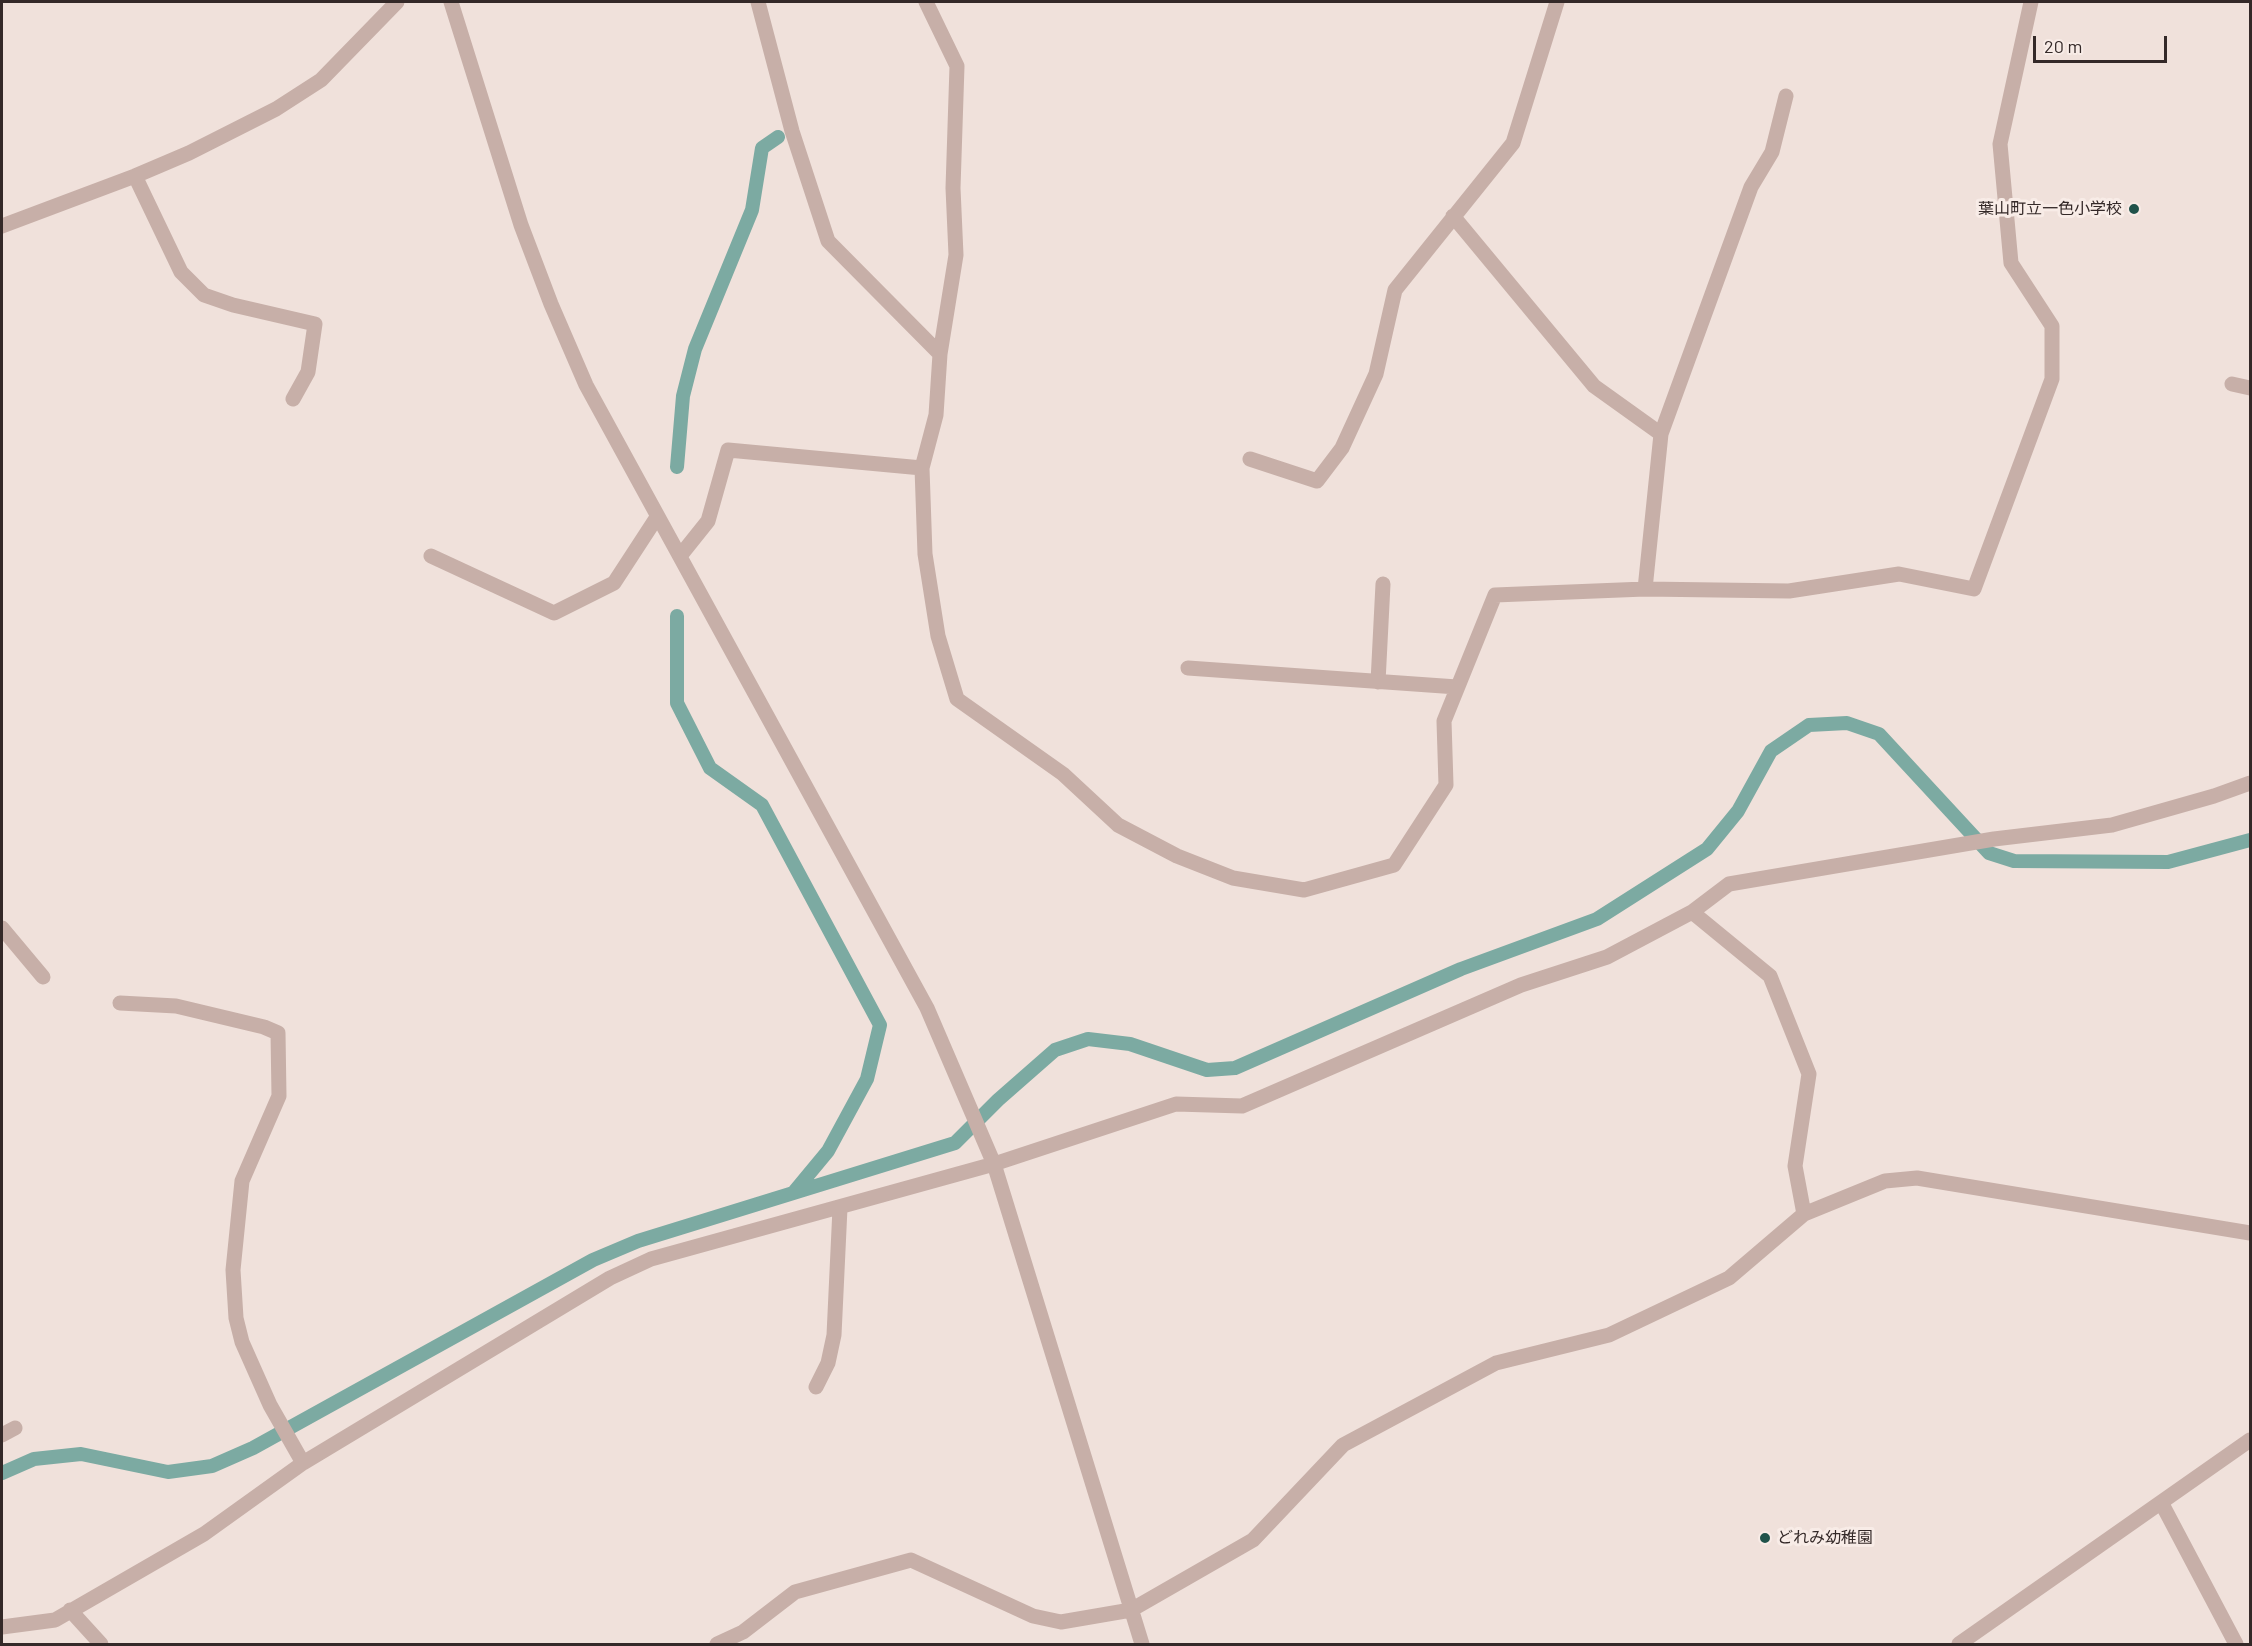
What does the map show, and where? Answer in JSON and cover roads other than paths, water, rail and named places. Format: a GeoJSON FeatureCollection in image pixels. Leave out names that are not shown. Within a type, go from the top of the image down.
{"type":"FeatureCollection","features":[{"type":"Feature","properties":{"kind":"street"},"geometry":{"type":"LineString","coordinates":[[2,226],[189,153],[276,109],[321,80],[397,2]]}},
{"type":"Feature","properties":{"kind":"street"},"geometry":{"type":"LineString","coordinates":[[451,2],[521,225],[551,304],[586,385],[927,1008],[994,1164],[1142,1644]]}},
{"type":"Feature","properties":{"kind":"street"},"geometry":{"type":"LineString","coordinates":[[758,2],[792,131],[828,241],[940,354]]}},
{"type":"Feature","properties":{"kind":"street"},"geometry":{"type":"LineString","coordinates":[[926,2],[957,66],[953,188],[956,255],[940,354],[936,415],[922,468],[925,554],[938,636],[957,699],[1063,774],[1118,825],[1177,856],[1233,878],[1304,890],[1394,865],[1446,785],[1444,721],[1495,595],[1645,589],[1789,591],[1899,574],[1974,589],[2052,380],[2052,326],[2011,263],[2000,144],[2031,2]]}},
{"type":"Feature","properties":{"kind":"street"},"geometry":{"type":"LineString","coordinates":[[1250,459],[1317,481],[1342,448],[1376,374],[1395,290],[1513,143],[1557,2]]}},
{"type":"Feature","properties":{"kind":"street"},"geometry":{"type":"LineString","coordinates":[[1645,589],[1662,434],[1751,187],[1772,152],[1786,96]]}},
{"type":"Feature","properties":{"kind":"street"},"geometry":{"type":"LineString","coordinates":[[135,176],[181,272],[204,295],[233,305],[315,324],[308,372],[293,399]]}},
{"type":"Feature","properties":{"kind":"street"},"geometry":{"type":"LineString","coordinates":[[1453,216],[1594,386],[1662,434]]}},
{"type":"Feature","properties":{"kind":"street"},"geometry":{"type":"LineString","coordinates":[[2232,384],[2250,388]]}},
{"type":"Feature","properties":{"kind":"street"},"geometry":{"type":"LineString","coordinates":[[680,556],[708,521],[728,450],[922,468]]}},
{"type":"Feature","properties":{"kind":"street"},"geometry":{"type":"LineString","coordinates":[[431,556],[554,613],[614,583],[657,517]]}},
{"type":"Feature","properties":{"kind":"street"},"geometry":{"type":"LineString","coordinates":[[1378,682],[1383,584]]}},
{"type":"Feature","properties":{"kind":"street"},"geometry":{"type":"LineString","coordinates":[[1188,668],[1457,687]]}},
{"type":"Feature","properties":{"kind":"street"},"geometry":{"type":"LineString","coordinates":[[2,1627],[55,1620],[204,1534],[303,1463],[610,1278],[651,1259],[994,1164],[1176,1104],[1242,1106],[1521,986],[1607,957],[1692,912],[1729,884],[1994,838],[2112,825],[2214,796],[2250,783]]}},
{"type":"Feature","properties":{"kind":"street"},"geometry":{"type":"LineString","coordinates":[[1692,912],[1770,976],[1809,1074],[1795,1166],[1804,1214]]}},
{"type":"Feature","properties":{"kind":"street"},"geometry":{"type":"LineString","coordinates":[[2,928],[43,977]]}},
{"type":"Feature","properties":{"kind":"street"},"geometry":{"type":"LineString","coordinates":[[120,1003],[176,1006],[264,1027],[278,1034],[279,1096],[242,1181],[233,1270],[236,1318],[242,1342],[270,1406],[303,1463]]}},
{"type":"Feature","properties":{"kind":"street"},"geometry":{"type":"LineString","coordinates":[[717,1644],[743,1632],[795,1592],[911,1560],[1033,1616],[1061,1622],[1131,1610],[1253,1540],[1343,1445],[1496,1363],[1610,1335],[1729,1278],[1804,1214],[1885,1181],[1917,1178],[2250,1233]]}},
{"type":"Feature","properties":{"kind":"street"},"geometry":{"type":"LineString","coordinates":[[816,1387],[828,1363],[834,1335],[840,1208]]}},
{"type":"Feature","properties":{"kind":"street"},"geometry":{"type":"LineString","coordinates":[[1959,1644],[2162,1504],[2250,1440]]}},
{"type":"Feature","properties":{"kind":"street"},"geometry":{"type":"LineString","coordinates":[[2162,1504],[2236,1644]]}},
{"type":"Feature","properties":{"kind":"street"},"geometry":{"type":"LineString","coordinates":[[70,1610],[101,1644]]}},
{"type":"Feature","properties":{"kind":"waterway"},"geometry":{"type":"LineString","coordinates":[[677,467],[683,396],[695,349],[752,210],[762,148],[778,137]]}},
{"type":"Feature","properties":{"kind":"waterway"},"geometry":{"type":"LineString","coordinates":[[677,616],[677,703],[710,768],[762,805],[880,1025],[867,1079],[828,1151],[794,1192]]}},
{"type":"Feature","properties":{"kind":"waterway"},"geometry":{"type":"LineString","coordinates":[[2,1473],[34,1459],[81,1454],[168,1472],[212,1466],[253,1448],[593,1260],[638,1241],[955,1143],[998,1100],[1055,1050],[1088,1039],[1130,1044],[1207,1070],[1235,1068],[1461,969],[1597,919],[1707,849],[1738,811],[1771,751],[1809,725],[1847,723],[1879,734],[1989,853],[2014,861],[2168,862],[2250,840]]}},
{"type":"Feature","properties":{"kind":"place","name":"葉山町立一色小学校"},"geometry":{"type":"Point","coordinates":[2134,209]}},
{"type":"Feature","properties":{"kind":"place","name":"どれみ幼稚園"},"geometry":{"type":"Point","coordinates":[1765,1538]}}]}
